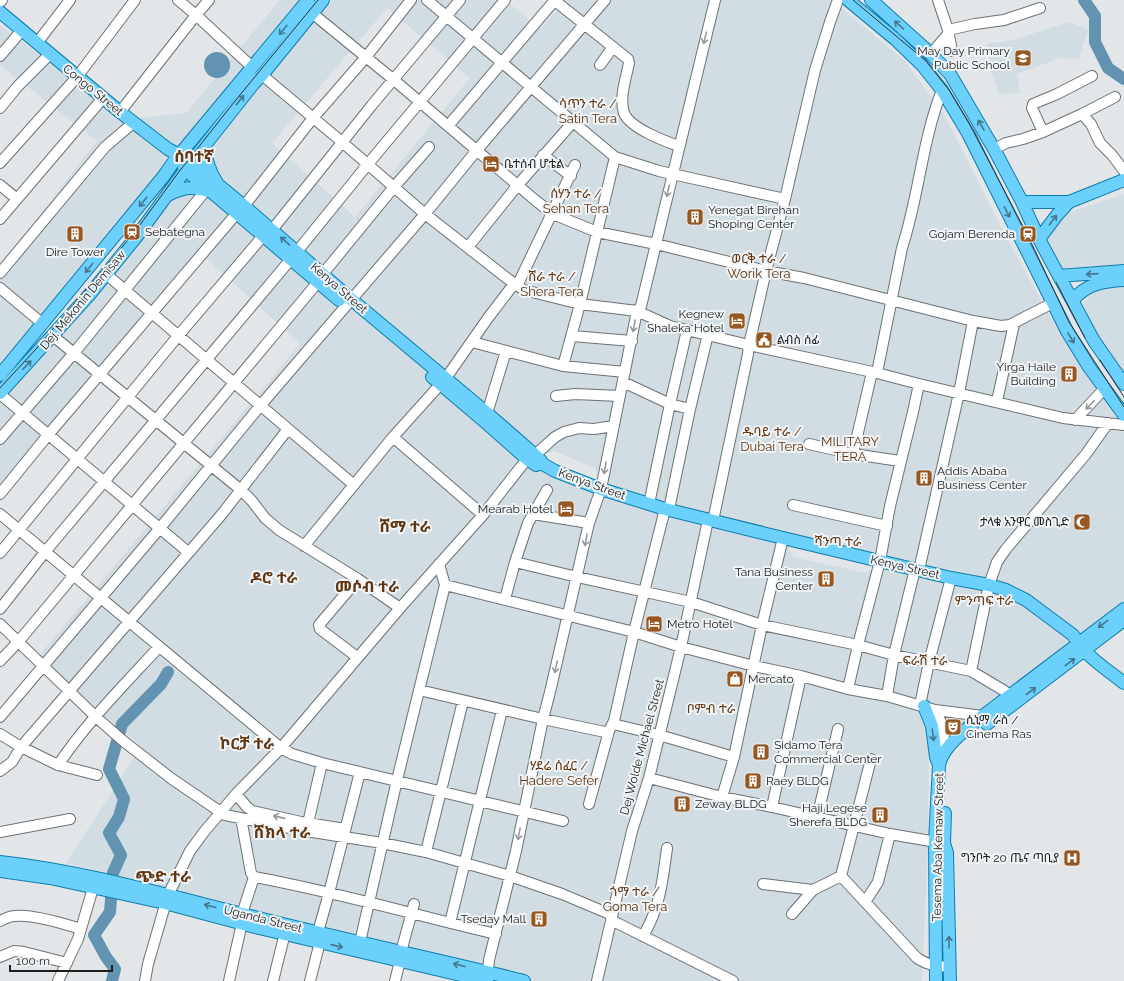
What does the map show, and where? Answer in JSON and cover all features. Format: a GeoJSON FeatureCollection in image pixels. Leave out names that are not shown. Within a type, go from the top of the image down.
{"type":"FeatureCollection","features":[{"type":"Feature","properties":{"kind":"main road"},"geometry":{"type":"LineString","coordinates":[[305,4],[323,0]]}},
{"type":"Feature","properties":{"kind":"main road"},"geometry":{"type":"LineString","coordinates":[[848,0],[901,44],[922,65],[942,90],[969,135],[1053,303],[1080,353],[1104,390],[1124,416]]}},
{"type":"Feature","properties":{"kind":"main road"},"geometry":{"type":"LineString","coordinates":[[870,0],[931,54],[950,74],[994,149],[1022,202],[1039,239],[1098,348],[1124,384]]}},
{"type":"Feature","properties":{"kind":"main road","name":"Dej. Mekonin Demisaw"},"geometry":{"type":"LineString","coordinates":[[0,375],[305,4]]}},
{"type":"Feature","properties":{"kind":"main road","name":"Dej. Mekonin Demisaw"},"geometry":{"type":"LineString","coordinates":[[0,394],[75,312],[205,145],[262,75],[305,4]]}},
{"type":"Feature","properties":{"kind":"main road","name":"Congo Street"},"geometry":{"type":"LineString","coordinates":[[0,12],[133,123],[166,148]]}},
{"type":"Feature","properties":{"kind":"main road"},"geometry":{"type":"LineString","coordinates":[[166,148],[197,134]]}},
{"type":"Feature","properties":{"kind":"main road"},"geometry":{"type":"LineString","coordinates":[[167,195],[180,189],[212,189],[213,177],[207,159],[205,145]]}},
{"type":"Feature","properties":{"kind":"main road"},"geometry":{"type":"LineString","coordinates":[[166,148],[188,167]]}},
{"type":"Feature","properties":{"kind":"main road"},"geometry":{"type":"LineString","coordinates":[[163,177],[166,161],[166,148]]}},
{"type":"Feature","properties":{"kind":"main road","name":"Kenya Street"},"geometry":{"type":"LineString","coordinates":[[188,167],[212,189],[240,209],[349,303],[444,381],[534,459],[555,470],[601,489],[667,509],[783,538],[1006,590],[1026,600],[1081,643],[1124,683]]}},
{"type":"Feature","properties":{"kind":"main road"},"geometry":{"type":"LineString","coordinates":[[1022,202],[1069,202],[1124,180]]}},
{"type":"Feature","properties":{"kind":"main road"},"geometry":{"type":"LineString","coordinates":[[1039,239],[1069,202]]}},
{"type":"Feature","properties":{"kind":"main road"},"geometry":{"type":"LineString","coordinates":[[1059,276],[1124,271]]}},
{"type":"Feature","properties":{"kind":"main road"},"geometry":{"type":"LineString","coordinates":[[1073,300],[1082,291],[1092,285],[1105,281],[1124,280]]}},
{"type":"Feature","properties":{"kind":"main road","name":"Tesema Aba Kemaw Street"},"geometry":{"type":"LineString","coordinates":[[944,759],[1012,699],[1124,609]]}},
{"type":"Feature","properties":{"kind":"main road","name":"Tesema Aba Kemaw Street"},"geometry":{"type":"LineString","coordinates":[[1081,643],[1124,620]]}},
{"type":"Feature","properties":{"kind":"main road"},"geometry":{"type":"LineString","coordinates":[[1081,643],[1124,675]]}},
{"type":"Feature","properties":{"kind":"main road","name":"Tesema Aba Kemaw Street"},"geometry":{"type":"LineString","coordinates":[[936,981],[940,842],[945,780],[944,759],[957,738],[983,716],[1012,699]]}},
{"type":"Feature","properties":{"kind":"main road"},"geometry":{"type":"LineString","coordinates":[[926,707],[932,726],[936,757],[944,759]]}},
{"type":"Feature","properties":{"kind":"main road","name":"Tesema Aba Kemaw Street"},"geometry":{"type":"LineString","coordinates":[[940,842],[947,853],[950,981]]}},
{"type":"Feature","properties":{"kind":"main road","name":"Uganda Street"},"geometry":{"type":"LineString","coordinates":[[0,862],[35,866],[99,886]]}},
{"type":"Feature","properties":{"kind":"main road","name":"Uganda Street"},"geometry":{"type":"LineString","coordinates":[[0,871],[123,889],[487,978],[524,981]]}},
{"type":"Feature","properties":{"kind":"main road","name":"Uganda Street"},"geometry":{"type":"LineString","coordinates":[[242,919],[286,933],[360,942],[400,956]]}},
{"type":"Feature","properties":{"kind":"street"},"geometry":{"type":"LineString","coordinates":[[37,43],[70,0]]}},
{"type":"Feature","properties":{"kind":"street"},"geometry":{"type":"LineString","coordinates":[[0,163],[77,77],[135,0]]}},
{"type":"Feature","properties":{"kind":"street"},"geometry":{"type":"LineString","coordinates":[[178,0],[252,67]]}},
{"type":"Feature","properties":{"kind":"street"},"geometry":{"type":"LineString","coordinates":[[120,112],[209,0]]}},
{"type":"Feature","properties":{"kind":"street"},"geometry":{"type":"LineString","coordinates":[[0,494],[48,435],[240,209],[313,118],[366,57],[411,0]]}},
{"type":"Feature","properties":{"kind":"street"},"geometry":{"type":"LineString","coordinates":[[427,0],[615,157],[659,171],[785,199]]}},
{"type":"Feature","properties":{"kind":"street"},"geometry":{"type":"LineString","coordinates":[[0,553],[18,529],[78,459],[178,336],[268,233],[460,0]]}},
{"type":"Feature","properties":{"kind":"street"},"geometry":{"type":"LineString","coordinates":[[0,609],[45,552],[505,0]]}},
{"type":"Feature","properties":{"kind":"street"},"geometry":{"type":"LineString","coordinates":[[448,126],[555,0],[584,26],[625,56],[629,64],[622,102],[626,117],[645,131],[679,146]]}},
{"type":"Feature","properties":{"kind":"street"},"geometry":{"type":"LineString","coordinates":[[0,717],[160,528],[210,465],[425,214],[476,150],[605,0]]}},
{"type":"Feature","properties":{"kind":"street"},"geometry":{"type":"LineString","coordinates":[[487,978],[524,812],[542,719],[578,577],[589,523],[601,489],[637,311],[641,306],[715,0]]}},
{"type":"Feature","properties":{"kind":"street","name":"Dej Wolde Michael Street"},"geometry":{"type":"LineString","coordinates":[[597,981],[632,831],[649,778],[681,647],[766,271],[785,199],[815,70],[838,0]]}},
{"type":"Feature","properties":{"kind":"street"},"geometry":{"type":"LineString","coordinates":[[938,0],[952,51]]}},
{"type":"Feature","properties":{"kind":"street"},"geometry":{"type":"LineString","coordinates":[[305,4],[517,186],[553,214],[597,232],[656,244],[766,271],[804,278],[973,321],[1001,326],[1014,324],[1053,303]]}},
{"type":"Feature","properties":{"kind":"street"},"geometry":{"type":"LineString","coordinates":[[931,54],[948,32],[975,24],[1004,20],[1040,8]]}},
{"type":"Feature","properties":{"kind":"street"},"geometry":{"type":"LineString","coordinates":[[0,56],[22,30]]}},
{"type":"Feature","properties":{"kind":"street"},"geometry":{"type":"LineString","coordinates":[[600,65],[613,47]]}},
{"type":"Feature","properties":{"kind":"street"},"geometry":{"type":"LineString","coordinates":[[0,108],[18,86],[50,54]]}},
{"type":"Feature","properties":{"kind":"street"},"geometry":{"type":"LineString","coordinates":[[262,75],[425,214],[516,285],[537,294],[580,304],[637,311],[670,326],[874,372],[919,384],[1075,420],[1124,425]]}},
{"type":"Feature","properties":{"kind":"street"},"geometry":{"type":"LineString","coordinates":[[1043,132],[1032,108],[1033,104],[1057,94],[1092,76]]}},
{"type":"Feature","properties":{"kind":"street"},"geometry":{"type":"LineString","coordinates":[[853,454],[874,372],[919,176],[942,90]]}},
{"type":"Feature","properties":{"kind":"street"},"geometry":{"type":"LineString","coordinates":[[994,149],[1006,143],[1023,140],[1043,132],[1114,97]]}},
{"type":"Feature","properties":{"kind":"street"},"geometry":{"type":"LineString","coordinates":[[0,219],[103,98]]}},
{"type":"Feature","properties":{"kind":"street"},"geometry":{"type":"LineString","coordinates":[[1082,114],[1091,124],[1100,143],[1112,155],[1124,171]]}},
{"type":"Feature","properties":{"kind":"street"},"geometry":{"type":"LineString","coordinates":[[468,247],[543,155],[574,122]]}},
{"type":"Feature","properties":{"kind":"street"},"geometry":{"type":"LineString","coordinates":[[0,273],[105,146],[133,123]]}},
{"type":"Feature","properties":{"kind":"street"},"geometry":{"type":"LineString","coordinates":[[0,661],[19,641],[131,504],[234,383],[394,187],[429,147]]}},
{"type":"Feature","properties":{"kind":"street"},"geometry":{"type":"LineString","coordinates":[[543,155],[571,176]]}},
{"type":"Feature","properties":{"kind":"street"},"geometry":{"type":"LineString","coordinates":[[563,366],[580,304],[615,157]]}},
{"type":"Feature","properties":{"kind":"street"},"geometry":{"type":"LineString","coordinates":[[304,546],[393,437],[444,381],[516,285],[553,214],[575,165]]}},
{"type":"Feature","properties":{"kind":"street"},"geometry":{"type":"LineString","coordinates":[[0,185],[17,199]]}},
{"type":"Feature","properties":{"kind":"street"},"geometry":{"type":"LineString","coordinates":[[0,439],[212,189]]}},
{"type":"Feature","properties":{"kind":"street"},"geometry":{"type":"LineString","coordinates":[[106,274],[354,485]]}},
{"type":"Feature","properties":{"kind":"street"},"geometry":{"type":"LineString","coordinates":[[0,288],[43,324]]}},
{"type":"Feature","properties":{"kind":"street"},"geometry":{"type":"LineString","coordinates":[[887,696],[894,655],[917,570],[959,393],[973,321]]}},
{"type":"Feature","properties":{"kind":"street"},"geometry":{"type":"LineString","coordinates":[[997,401],[1014,324]]}},
{"type":"Feature","properties":{"kind":"street"},"geometry":{"type":"LineString","coordinates":[[649,504],[687,330]]}},
{"type":"Feature","properties":{"kind":"street"},"geometry":{"type":"LineString","coordinates":[[589,804],[611,728],[634,632],[667,509],[708,334]]}},
{"type":"Feature","properties":{"kind":"street"},"geometry":{"type":"LineString","coordinates":[[53,336],[241,490],[265,518],[279,530],[358,579],[400,608]]}},
{"type":"Feature","properties":{"kind":"street"},"geometry":{"type":"LineString","coordinates":[[572,336],[632,341]]}},
{"type":"Feature","properties":{"kind":"street"},"geometry":{"type":"LineString","coordinates":[[472,342],[563,366],[624,377],[670,404],[690,409]]}},
{"type":"Feature","properties":{"kind":"street"},"geometry":{"type":"LineString","coordinates":[[486,417],[506,351]]}},
{"type":"Feature","properties":{"kind":"street"},"geometry":{"type":"LineString","coordinates":[[848,689],[880,561],[890,506],[919,384]]}},
{"type":"Feature","properties":{"kind":"street"},"geometry":{"type":"LineString","coordinates":[[1075,420],[1104,390]]}},
{"type":"Feature","properties":{"kind":"street"},"geometry":{"type":"LineString","coordinates":[[0,394],[188,552]]}},
{"type":"Feature","properties":{"kind":"street"},"geometry":{"type":"LineString","coordinates":[[556,396],[576,394],[620,396]]}},
{"type":"Feature","properties":{"kind":"street"},"geometry":{"type":"LineString","coordinates":[[971,671],[989,585],[997,562],[1006,549],[1086,454],[1108,423]]}},
{"type":"Feature","properties":{"kind":"street"},"geometry":{"type":"LineString","coordinates":[[145,981],[148,964],[167,899],[190,851],[236,794],[280,748],[357,657],[439,564],[534,459],[555,438],[564,432],[579,428],[594,429],[614,426]]}},
{"type":"Feature","properties":{"kind":"street"},"geometry":{"type":"LineString","coordinates":[[0,771],[12,762],[21,747],[241,490],[288,429]]}},
{"type":"Feature","properties":{"kind":"street"},"geometry":{"type":"LineString","coordinates":[[393,437],[483,515]]}},
{"type":"Feature","properties":{"kind":"street"},"geometry":{"type":"LineString","coordinates":[[809,444],[853,454],[900,461]]}},
{"type":"Feature","properties":{"kind":"street"},"geometry":{"type":"LineString","coordinates":[[505,599],[528,523],[547,490]]}},
{"type":"Feature","properties":{"kind":"street"},"geometry":{"type":"LineString","coordinates":[[794,505],[887,526]]}},
{"type":"Feature","properties":{"kind":"street"},"geometry":{"type":"LineString","coordinates":[[0,514],[280,748],[292,754],[322,763],[563,821]]}},
{"type":"Feature","properties":{"kind":"street"},"geometry":{"type":"LineString","coordinates":[[533,514],[589,523]]}},
{"type":"Feature","properties":{"kind":"street"},"geometry":{"type":"LineString","coordinates":[[722,797],[734,757],[762,625],[783,538]]}},
{"type":"Feature","properties":{"kind":"street"},"geometry":{"type":"LineString","coordinates":[[515,562],[690,602],[762,625],[971,671],[988,681],[1012,699]]}},
{"type":"Feature","properties":{"kind":"street"},"geometry":{"type":"LineString","coordinates":[[360,942],[397,780],[445,585],[439,564]]}},
{"type":"Feature","properties":{"kind":"street"},"geometry":{"type":"LineString","coordinates":[[926,707],[929,662],[951,578]]}},
{"type":"Feature","properties":{"kind":"street"},"geometry":{"type":"LineString","coordinates":[[357,657],[320,629],[319,625],[358,579]]}},
{"type":"Feature","properties":{"kind":"street"},"geometry":{"type":"LineString","coordinates":[[445,585],[634,632],[681,647],[848,689],[887,696],[926,707],[983,716]]}},
{"type":"Feature","properties":{"kind":"street"},"geometry":{"type":"LineString","coordinates":[[0,624],[112,732],[172,778],[221,812],[230,816],[246,815],[303,825],[426,852],[510,876],[562,894],[612,917],[644,936],[733,981]]}},
{"type":"Feature","properties":{"kind":"street"},"geometry":{"type":"LineString","coordinates":[[58,765],[96,717],[159,647]]}},
{"type":"Feature","properties":{"kind":"street"},"geometry":{"type":"LineString","coordinates":[[772,806],[801,676]]}},
{"type":"Feature","properties":{"kind":"street"},"geometry":{"type":"LineString","coordinates":[[419,690],[542,719],[606,732],[611,728],[659,735],[734,757]]}},
{"type":"Feature","properties":{"kind":"street"},"geometry":{"type":"LineString","coordinates":[[426,852],[463,701]]}},
{"type":"Feature","properties":{"kind":"street"},"geometry":{"type":"LineString","coordinates":[[450,923],[502,710]]}},
{"type":"Feature","properties":{"kind":"street"},"geometry":{"type":"LineString","coordinates":[[817,818],[838,729]]}},
{"type":"Feature","properties":{"kind":"street"},"geometry":{"type":"LineString","coordinates":[[0,734],[21,747],[58,765],[97,775]]}},
{"type":"Feature","properties":{"kind":"street"},"geometry":{"type":"LineString","coordinates":[[792,914],[813,890],[841,876],[871,759]]}},
{"type":"Feature","properties":{"kind":"street"},"geometry":{"type":"LineString","coordinates":[[303,825],[322,763]]}},
{"type":"Feature","properties":{"kind":"street"},"geometry":{"type":"LineString","coordinates":[[310,981],[329,893],[360,772]]}},
{"type":"Feature","properties":{"kind":"street"},"geometry":{"type":"LineString","coordinates":[[649,778],[722,797],[772,806],[817,818],[890,834],[940,842]]}},
{"type":"Feature","properties":{"kind":"street"},"geometry":{"type":"LineString","coordinates":[[229,981],[242,919],[254,877],[251,873],[246,815],[236,794]]}},
{"type":"Feature","properties":{"kind":"street"},"geometry":{"type":"LineString","coordinates":[[0,832],[70,819]]}},
{"type":"Feature","properties":{"kind":"street"},"geometry":{"type":"LineString","coordinates":[[865,902],[878,882],[890,834]]}},
{"type":"Feature","properties":{"kind":"street"},"geometry":{"type":"LineString","coordinates":[[644,936],[651,923],[658,903],[662,887],[667,848]]}},
{"type":"Feature","properties":{"kind":"street"},"geometry":{"type":"LineString","coordinates":[[841,876],[917,958],[923,962],[937,966],[949,967]]}},
{"type":"Feature","properties":{"kind":"street"},"geometry":{"type":"LineString","coordinates":[[254,877],[370,902],[413,909],[450,923],[496,934]]}},
{"type":"Feature","properties":{"kind":"street"},"geometry":{"type":"LineString","coordinates":[[763,884],[813,890]]}},
{"type":"Feature","properties":{"kind":"street"},"geometry":{"type":"LineString","coordinates":[[58,981],[67,964],[99,886]]}},
{"type":"Feature","properties":{"kind":"street"},"geometry":{"type":"LineString","coordinates":[[395,981],[400,956],[413,909]]}},
{"type":"Feature","properties":{"kind":"street"},"geometry":{"type":"LineString","coordinates":[[0,921],[15,916],[29,917],[81,929]]}},
{"type":"Feature","properties":{"kind":"street"},"geometry":{"type":"LineString","coordinates":[[273,981],[286,933]]}},
{"type":"Feature","properties":{"kind":"street"},"geometry":{"type":"LineString","coordinates":[[0,957],[14,951],[24,952],[67,964]]}},
{"type":"Feature","properties":{"kind":"shaded area"},"geometry":{"type":"Polygon","coordinates":[[[280,0],[304,0],[179,152],[137,118],[186,113],[280,0]]]}},
{"type":"Feature","properties":{"kind":"shaded area"},"geometry":{"type":"Polygon","coordinates":[[[332,0],[505,0],[541,29],[565,0],[832,0],[905,61],[945,116],[1000,225],[1045,308],[1116,413],[1124,421],[1124,606],[954,736],[929,750],[928,847],[922,981],[532,981],[66,863],[141,747],[38,657],[300,344],[199,252],[0,491],[0,401],[187,171],[332,0]],[[387,8],[272,143],[355,217],[470,78],[387,8]],[[443,383],[309,533],[274,578],[309,534],[443,383]],[[470,407],[531,459],[604,494],[595,468],[554,451],[532,458],[470,407]],[[786,541],[793,557],[865,573],[882,564],[786,541]]]}},
{"type":"Feature","properties":{"kind":"shaded area","name":"May Day Primary Public School"},"geometry":{"type":"Polygon","coordinates":[[[1068,22],[1088,29],[1079,59],[1060,58],[1017,74],[1020,93],[999,94],[990,66],[987,44],[1013,40],[1068,22]]]}},
{"type":"Feature","properties":{"kind":"shaded area"},"geometry":{"type":"Polygon","coordinates":[[[0,25],[166,153],[172,160],[43,313],[0,367],[0,266],[97,141],[0,65],[0,25]]]}},
{"type":"Feature","properties":{"kind":"shaded area"},"geometry":{"type":"Polygon","coordinates":[[[1124,194],[1124,264],[1062,276],[1034,224],[1124,194]]]}},
{"type":"Feature","properties":{"kind":"shaded area"},"geometry":{"type":"Polygon","coordinates":[[[1124,281],[1124,382],[1097,342],[1083,303],[1091,295],[1113,282],[1124,281]]]}},
{"type":"Feature","properties":{"kind":"water"},"geometry":{"type":"Polygon","coordinates":[[[217,52],[227,55],[230,65],[227,75],[217,78],[207,75],[204,65],[207,55],[217,52]]]}},
{"type":"Feature","properties":{"kind":"waterway"},"geometry":{"type":"LineString","coordinates":[[1084,0],[1095,16],[1095,42],[1108,68],[1124,79]]}},
{"type":"Feature","properties":{"kind":"waterway"},"geometry":{"type":"LineString","coordinates":[[112,981],[115,969],[106,957],[94,935],[110,912],[113,873],[121,855],[109,833],[119,817],[124,799],[109,769],[122,724],[161,684],[168,672]]}},
{"type":"Feature","properties":{"kind":"tram line"},"geometry":{"type":"LineString","coordinates":[[0,388],[36,349],[134,233],[178,173],[318,0]]}},
{"type":"Feature","properties":{"kind":"tram line"},"geometry":{"type":"LineString","coordinates":[[853,0],[926,61],[949,90],[970,125],[1028,236],[1069,322],[1124,407]]}},
{"type":"Feature","properties":{"kind":"tram line"},"geometry":{"type":"LineString","coordinates":[[1056,282],[1085,338]]}},
{"type":"Feature","properties":{"kind":"tram line"},"geometry":{"type":"LineString","coordinates":[[1100,360],[1124,397]]}},
{"type":"Feature","properties":{"kind":"place","name":"May Day Primary Public School"},"geometry":{"type":"Point","coordinates":[1023,58]}},
{"type":"Feature","properties":{"kind":"place","name":"ቤተሰብ ሆቴል"},"geometry":{"type":"Point","coordinates":[491,164]}},
{"type":"Feature","properties":{"kind":"place","name":"Yenegat Birehan Shoping Center"},"geometry":{"type":"Point","coordinates":[695,217]}},
{"type":"Feature","properties":{"kind":"place","name":"Sebategna"},"geometry":{"type":"Point","coordinates":[132,232]}},
{"type":"Feature","properties":{"kind":"place","name":"Dire Tower"},"geometry":{"type":"Point","coordinates":[75,234]}},
{"type":"Feature","properties":{"kind":"place","name":"Gojam Berenda"},"geometry":{"type":"Point","coordinates":[1028,234]}},
{"type":"Feature","properties":{"kind":"place","name":"Kegnew Shaleka Hotel"},"geometry":{"type":"Point","coordinates":[737,321]}},
{"type":"Feature","properties":{"kind":"place","name":"ልብስ ሰፊ"},"geometry":{"type":"Point","coordinates":[764,340]}},
{"type":"Feature","properties":{"kind":"place","name":"Yirga Haile Building"},"geometry":{"type":"Point","coordinates":[1069,374]}},
{"type":"Feature","properties":{"kind":"place","name":"Addis Ababa Business Center"},"geometry":{"type":"Point","coordinates":[924,478]}},
{"type":"Feature","properties":{"kind":"place","name":"Mearab Hotel"},"geometry":{"type":"Point","coordinates":[566,509]}},
{"type":"Feature","properties":{"kind":"place","name":"ታላቁ አንዋር መስጊድ"},"geometry":{"type":"Point","coordinates":[1082,522]}},
{"type":"Feature","properties":{"kind":"place","name":"Tana Business Center"},"geometry":{"type":"Point","coordinates":[826,579]}},
{"type":"Feature","properties":{"kind":"place","name":"Metro Hotel"},"geometry":{"type":"Point","coordinates":[654,624]}},
{"type":"Feature","properties":{"kind":"place","name":"Mercato"},"geometry":{"type":"Point","coordinates":[735,679]}},
{"type":"Feature","properties":{"kind":"place","name":"ሲኒማ ራስ / Cinema Ras"},"geometry":{"type":"Point","coordinates":[953,727]}},
{"type":"Feature","properties":{"kind":"place","name":"Sidamo Tera Commercial Center"},"geometry":{"type":"Point","coordinates":[761,752]}},
{"type":"Feature","properties":{"kind":"place","name":"Raey BLDG"},"geometry":{"type":"Point","coordinates":[753,781]}},
{"type":"Feature","properties":{"kind":"place","name":"Zeway BLDG"},"geometry":{"type":"Point","coordinates":[682,804]}},
{"type":"Feature","properties":{"kind":"place","name":"Haji Legese Sherefa BLDG"},"geometry":{"type":"Point","coordinates":[880,815]}},
{"type":"Feature","properties":{"kind":"place","name":"ግንቦት 20 ጤና ጣቢያ"},"geometry":{"type":"Point","coordinates":[1072,858]}},
{"type":"Feature","properties":{"kind":"place","name":"Tseday Mall"},"geometry":{"type":"Point","coordinates":[539,919]}},
{"type":"Feature","properties":{"kind":"district","name":"ሳጥን ተራ / Satin Tera"},"geometry":{"type":"Point","coordinates":[588,110]}},
{"type":"Feature","properties":{"kind":"district","name":"ሰባተኛ"},"geometry":{"type":"Point","coordinates":[194,156]}},
{"type":"Feature","properties":{"kind":"district","name":"ሰሃን ተራ / Sehan Tera"},"geometry":{"type":"Point","coordinates":[576,200]}},
{"type":"Feature","properties":{"kind":"district","name":"ወርቅ ተራ / Worik Tera"},"geometry":{"type":"Point","coordinates":[759,266]}},
{"type":"Feature","properties":{"kind":"district","name":"ሸራ ተራ / Shera Tera"},"geometry":{"type":"Point","coordinates":[552,284]}},
{"type":"Feature","properties":{"kind":"district","name":"ዱባይ ተራ / Dubai Tera"},"geometry":{"type":"Point","coordinates":[772,438]}},
{"type":"Feature","properties":{"kind":"district","name":"MILITARY TERA"},"geometry":{"type":"Point","coordinates":[850,448]}},
{"type":"Feature","properties":{"kind":"district","name":"ሸማ ተራ"},"geometry":{"type":"Point","coordinates":[405,526]}},
{"type":"Feature","properties":{"kind":"district","name":"ሻንጣ ተራ"},"geometry":{"type":"Point","coordinates":[838,541]}},
{"type":"Feature","properties":{"kind":"district","name":"ዶሮ ተራ"},"geometry":{"type":"Point","coordinates":[274,577]}},
{"type":"Feature","properties":{"kind":"district","name":"መሶብ ተራ"},"geometry":{"type":"Point","coordinates":[367,586]}},
{"type":"Feature","properties":{"kind":"district","name":"ምንጣፍ ተራ"},"geometry":{"type":"Point","coordinates":[984,600]}},
{"type":"Feature","properties":{"kind":"district","name":"ፍራሽ ተራ"},"geometry":{"type":"Point","coordinates":[925,660]}},
{"type":"Feature","properties":{"kind":"district","name":"ቦምብ ተራ"},"geometry":{"type":"Point","coordinates":[711,708]}},
{"type":"Feature","properties":{"kind":"district","name":"ኮርቻ ተራ"},"geometry":{"type":"Point","coordinates":[247,743]}},
{"type":"Feature","properties":{"kind":"district","name":"ሃደሬ ሰፈር / Hadere Sefer"},"geometry":{"type":"Point","coordinates":[559,772]}},
{"type":"Feature","properties":{"kind":"district","name":"ሸክላ ተራ"},"geometry":{"type":"Point","coordinates":[282,832]}},
{"type":"Feature","properties":{"kind":"district","name":"ጭድ ተራ"},"geometry":{"type":"Point","coordinates":[163,876]}},
{"type":"Feature","properties":{"kind":"district","name":"ጎማ ተራ / Goma Tera"},"geometry":{"type":"Point","coordinates":[635,898]}}]}
